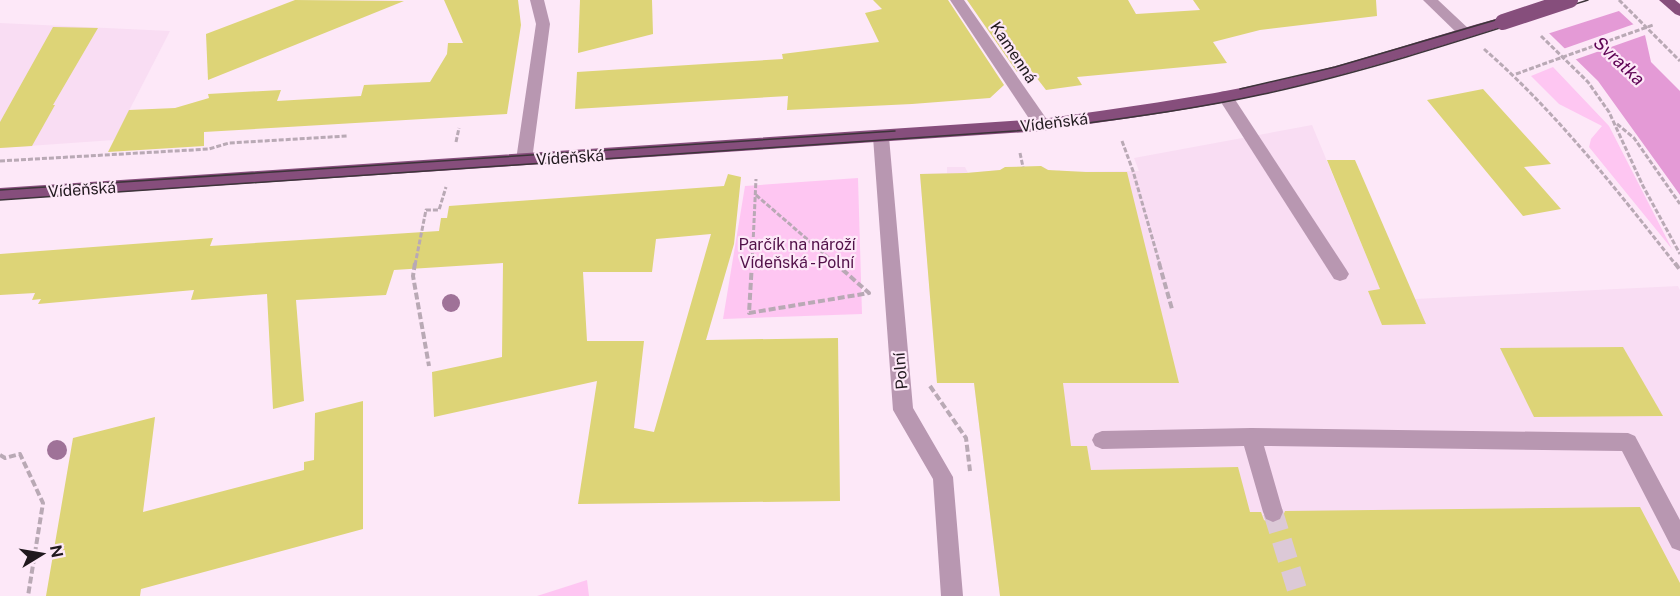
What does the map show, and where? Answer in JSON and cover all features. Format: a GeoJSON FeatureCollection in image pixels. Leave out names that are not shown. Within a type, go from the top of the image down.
{"type":"FeatureCollection","features":[{"type":"Feature","properties":{"kind":"main road","name":"Vídeňská"},"geometry":{"type":"LineString","coordinates":[[0,194],[881,137],[1042,124],[1153,109],[1339,71],[1466,34],[1570,0]]}},
{"type":"Feature","properties":{"kind":"main road"},"geometry":{"type":"LineString","coordinates":[[1666,0],[1680,11]]}},
{"type":"Feature","properties":{"kind":"street","name":"Vídeňská"},"geometry":{"type":"LineString","coordinates":[[524,160],[543,24],[537,0]]}},
{"type":"Feature","properties":{"kind":"street","name":"Kamenná"},"geometry":{"type":"LineString","coordinates":[[957,0],[1042,124]]}},
{"type":"Feature","properties":{"kind":"street"},"geometry":{"type":"LineString","coordinates":[[1430,0],[1466,34]]}},
{"type":"Feature","properties":{"kind":"street"},"geometry":{"type":"LineString","coordinates":[[1225,96],[1340,274]]}},
{"type":"Feature","properties":{"kind":"street","name":"Polní"},"geometry":{"type":"LineString","coordinates":[[881,137],[903,410],[943,477],[952,596]]}},
{"type":"Feature","properties":{"kind":"street"},"geometry":{"type":"LineString","coordinates":[[1251,437],[1274,512]]}},
{"type":"Feature","properties":{"kind":"street"},"geometry":{"type":"LineString","coordinates":[[1102,440],[1251,437],[1628,442],[1680,541]]}},
{"type":"Feature","properties":{"kind":"path"},"geometry":{"type":"LineString","coordinates":[[1618,0],[1680,61]]}},
{"type":"Feature","properties":{"kind":"path"},"geometry":{"type":"LineString","coordinates":[[1515,74],[1653,25]]}},
{"type":"Feature","properties":{"kind":"path"},"geometry":{"type":"LineString","coordinates":[[1534,29],[1588,82],[1614,121],[1643,186],[1680,254]]}},
{"type":"Feature","properties":{"kind":"path"},"geometry":{"type":"LineString","coordinates":[[1466,34],[1515,74],[1582,147],[1680,270]]}},
{"type":"Feature","properties":{"kind":"path"},"geometry":{"type":"LineString","coordinates":[[1614,121],[1634,138],[1680,204]]}},
{"type":"Feature","properties":{"kind":"path"},"geometry":{"type":"LineString","coordinates":[[429,366],[412,276],[426,210],[439,210],[459,128]]}},
{"type":"Feature","properties":{"kind":"path"},"geometry":{"type":"LineString","coordinates":[[0,161],[209,149],[229,143],[347,136]]}},
{"type":"Feature","properties":{"kind":"path"},"geometry":{"type":"LineString","coordinates":[[1122,141],[1133,171],[1172,309]]}},
{"type":"Feature","properties":{"kind":"path"},"geometry":{"type":"LineString","coordinates":[[1020,153],[1023,167]]}},
{"type":"Feature","properties":{"kind":"path"},"geometry":{"type":"LineString","coordinates":[[756,179],[749,313],[869,293],[756,195]]}},
{"type":"Feature","properties":{"kind":"path"},"geometry":{"type":"LineString","coordinates":[[929,376],[930,388],[966,438],[970,472]]}},
{"type":"Feature","properties":{"kind":"path"},"geometry":{"type":"LineString","coordinates":[[0,455],[4,458],[20,454],[43,503],[28,596]]}},
{"type":"Feature","properties":{"kind":"shaded area"},"geometry":{"type":"Polygon","coordinates":[[[0,23],[170,31],[114,140],[0,148],[0,23]]]}},
{"type":"Feature","properties":{"kind":"shaded area"},"geometry":{"type":"Polygon","coordinates":[[[1312,125],[1380,289],[1369,291],[1382,325],[1426,324],[1415,299],[1678,286],[1680,290],[1680,596],[1000,596],[974,383],[942,383],[937,378],[920,174],[947,173],[947,167],[965,167],[968,173],[1041,166],[1053,172],[1060,170],[1060,172],[1139,171],[1134,158],[1312,125]]]}},
{"type":"Feature","properties":{"kind":"green space"},"geometry":{"type":"Polygon","coordinates":[[[1553,67],[1609,126],[1672,249],[1589,147],[1591,139],[1602,126],[1559,104],[1531,76],[1553,67]]]}},
{"type":"Feature","properties":{"kind":"green space","name":"Parčík na nároží Vídeňská - Polní"},"geometry":{"type":"Polygon","coordinates":[[[858,178],[862,314],[723,319],[745,186],[858,178]]]}},
{"type":"Feature","properties":{"kind":"green space"},"geometry":{"type":"Polygon","coordinates":[[[587,580],[589,596],[537,596],[587,580]]]}},
{"type":"Feature","properties":{"kind":"water","name":"Svratka"},"geometry":{"type":"Polygon","coordinates":[[[1515,0],[1607,0],[1645,35],[1651,62],[1680,91],[1680,195],[1598,81],[1515,0]]]}},
{"type":"Feature","properties":{"kind":"pier"},"geometry":{"type":"Polygon","coordinates":[[[1512,0],[1612,0],[1622,10],[1547,34],[1512,0]]]}},
{"type":"Feature","properties":{"kind":"pier"},"geometry":{"type":"Polygon","coordinates":[[[1637,23],[1648,34],[1574,60],[1563,49],[1637,23]]]}},
{"type":"Feature","properties":{"kind":"building"},"geometry":{"type":"Polygon","coordinates":[[[295,0],[404,1],[208,80],[206,34],[295,0]]]}},
{"type":"Feature","properties":{"kind":"building"},"geometry":{"type":"Polygon","coordinates":[[[444,0],[518,0],[521,25],[507,114],[204,132],[204,146],[108,152],[129,110],[175,108],[209,98],[208,94],[281,90],[277,101],[361,96],[364,85],[430,82],[447,54],[448,43],[463,43],[444,0]]]}},
{"type":"Feature","properties":{"kind":"building"},"geometry":{"type":"Polygon","coordinates":[[[580,0],[652,0],[653,34],[578,53],[580,0]]]}},
{"type":"Feature","properties":{"kind":"building"},"geometry":{"type":"Polygon","coordinates":[[[873,0],[948,0],[1004,85],[990,98],[912,104],[787,110],[788,96],[575,109],[577,72],[783,59],[782,54],[879,42],[865,13],[882,9],[873,0]]]}},
{"type":"Feature","properties":{"kind":"building"},"geometry":{"type":"Polygon","coordinates":[[[967,0],[1128,0],[1136,14],[1200,10],[1193,0],[1376,0],[1377,16],[1260,30],[1213,42],[1227,63],[1077,77],[1082,85],[1046,90],[1026,64],[1017,72],[967,0]]]}},
{"type":"Feature","properties":{"kind":"building"},"geometry":{"type":"Polygon","coordinates":[[[53,27],[98,28],[32,146],[0,148],[0,122],[53,27]]]}},
{"type":"Feature","properties":{"kind":"building"},"geometry":{"type":"Polygon","coordinates":[[[1483,89],[1551,164],[1524,167],[1561,209],[1523,216],[1427,100],[1483,89]]]}},
{"type":"Feature","properties":{"kind":"building"},"geometry":{"type":"Polygon","coordinates":[[[1327,160],[1355,160],[1426,324],[1382,325],[1368,291],[1380,289],[1327,160]]]}},
{"type":"Feature","properties":{"kind":"building"},"geometry":{"type":"Polygon","coordinates":[[[1041,166],[1048,170],[1127,172],[1179,383],[1063,383],[1071,446],[1087,446],[1091,470],[1238,467],[1250,512],[1261,512],[1264,520],[1272,524],[1281,521],[1285,511],[1640,507],[1680,583],[1680,596],[1000,596],[974,383],[937,383],[920,174],[966,173],[1000,170],[1005,167],[1041,166]]]}},
{"type":"Feature","properties":{"kind":"building"},"geometry":{"type":"Polygon","coordinates":[[[728,174],[741,177],[734,244],[706,340],[838,338],[840,501],[578,504],[597,381],[434,417],[432,372],[502,357],[503,263],[394,270],[386,295],[296,300],[304,401],[273,409],[267,294],[191,300],[194,290],[38,304],[41,299],[32,300],[35,293],[0,295],[0,254],[213,238],[210,246],[439,231],[441,218],[447,218],[449,206],[724,186],[728,174]],[[711,234],[656,239],[652,272],[583,272],[587,341],[644,341],[634,428],[654,432],[711,234]]]}},
{"type":"Feature","properties":{"kind":"building"},"geometry":{"type":"Polygon","coordinates":[[[1623,347],[1663,416],[1534,417],[1500,348],[1623,347]]]}},
{"type":"Feature","properties":{"kind":"building"},"geometry":{"type":"Polygon","coordinates":[[[363,401],[363,529],[141,589],[140,596],[46,596],[73,438],[155,417],[143,512],[304,470],[304,462],[314,460],[315,413],[363,401]]]}},
{"type":"Feature","properties":{"kind":"tunnel"},"geometry":{"type":"LineString","coordinates":[[1273,512],[1299,596]]}},
{"type":"Feature","properties":{"kind":"tram line"},"geometry":{"type":"LineString","coordinates":[[1538,7],[1558,0]]}},
{"type":"Feature","properties":{"kind":"tram line"},"geometry":{"type":"LineString","coordinates":[[0,200],[1043,129],[1154,114],[1264,94],[1427,51],[1588,0]]}},
{"type":"Feature","properties":{"kind":"tram line"},"geometry":{"type":"LineString","coordinates":[[1240,89],[1335,67],[1509,16]]}},
{"type":"Feature","properties":{"kind":"tram line"},"geometry":{"type":"LineString","coordinates":[[0,190],[895,131]]}}]}
